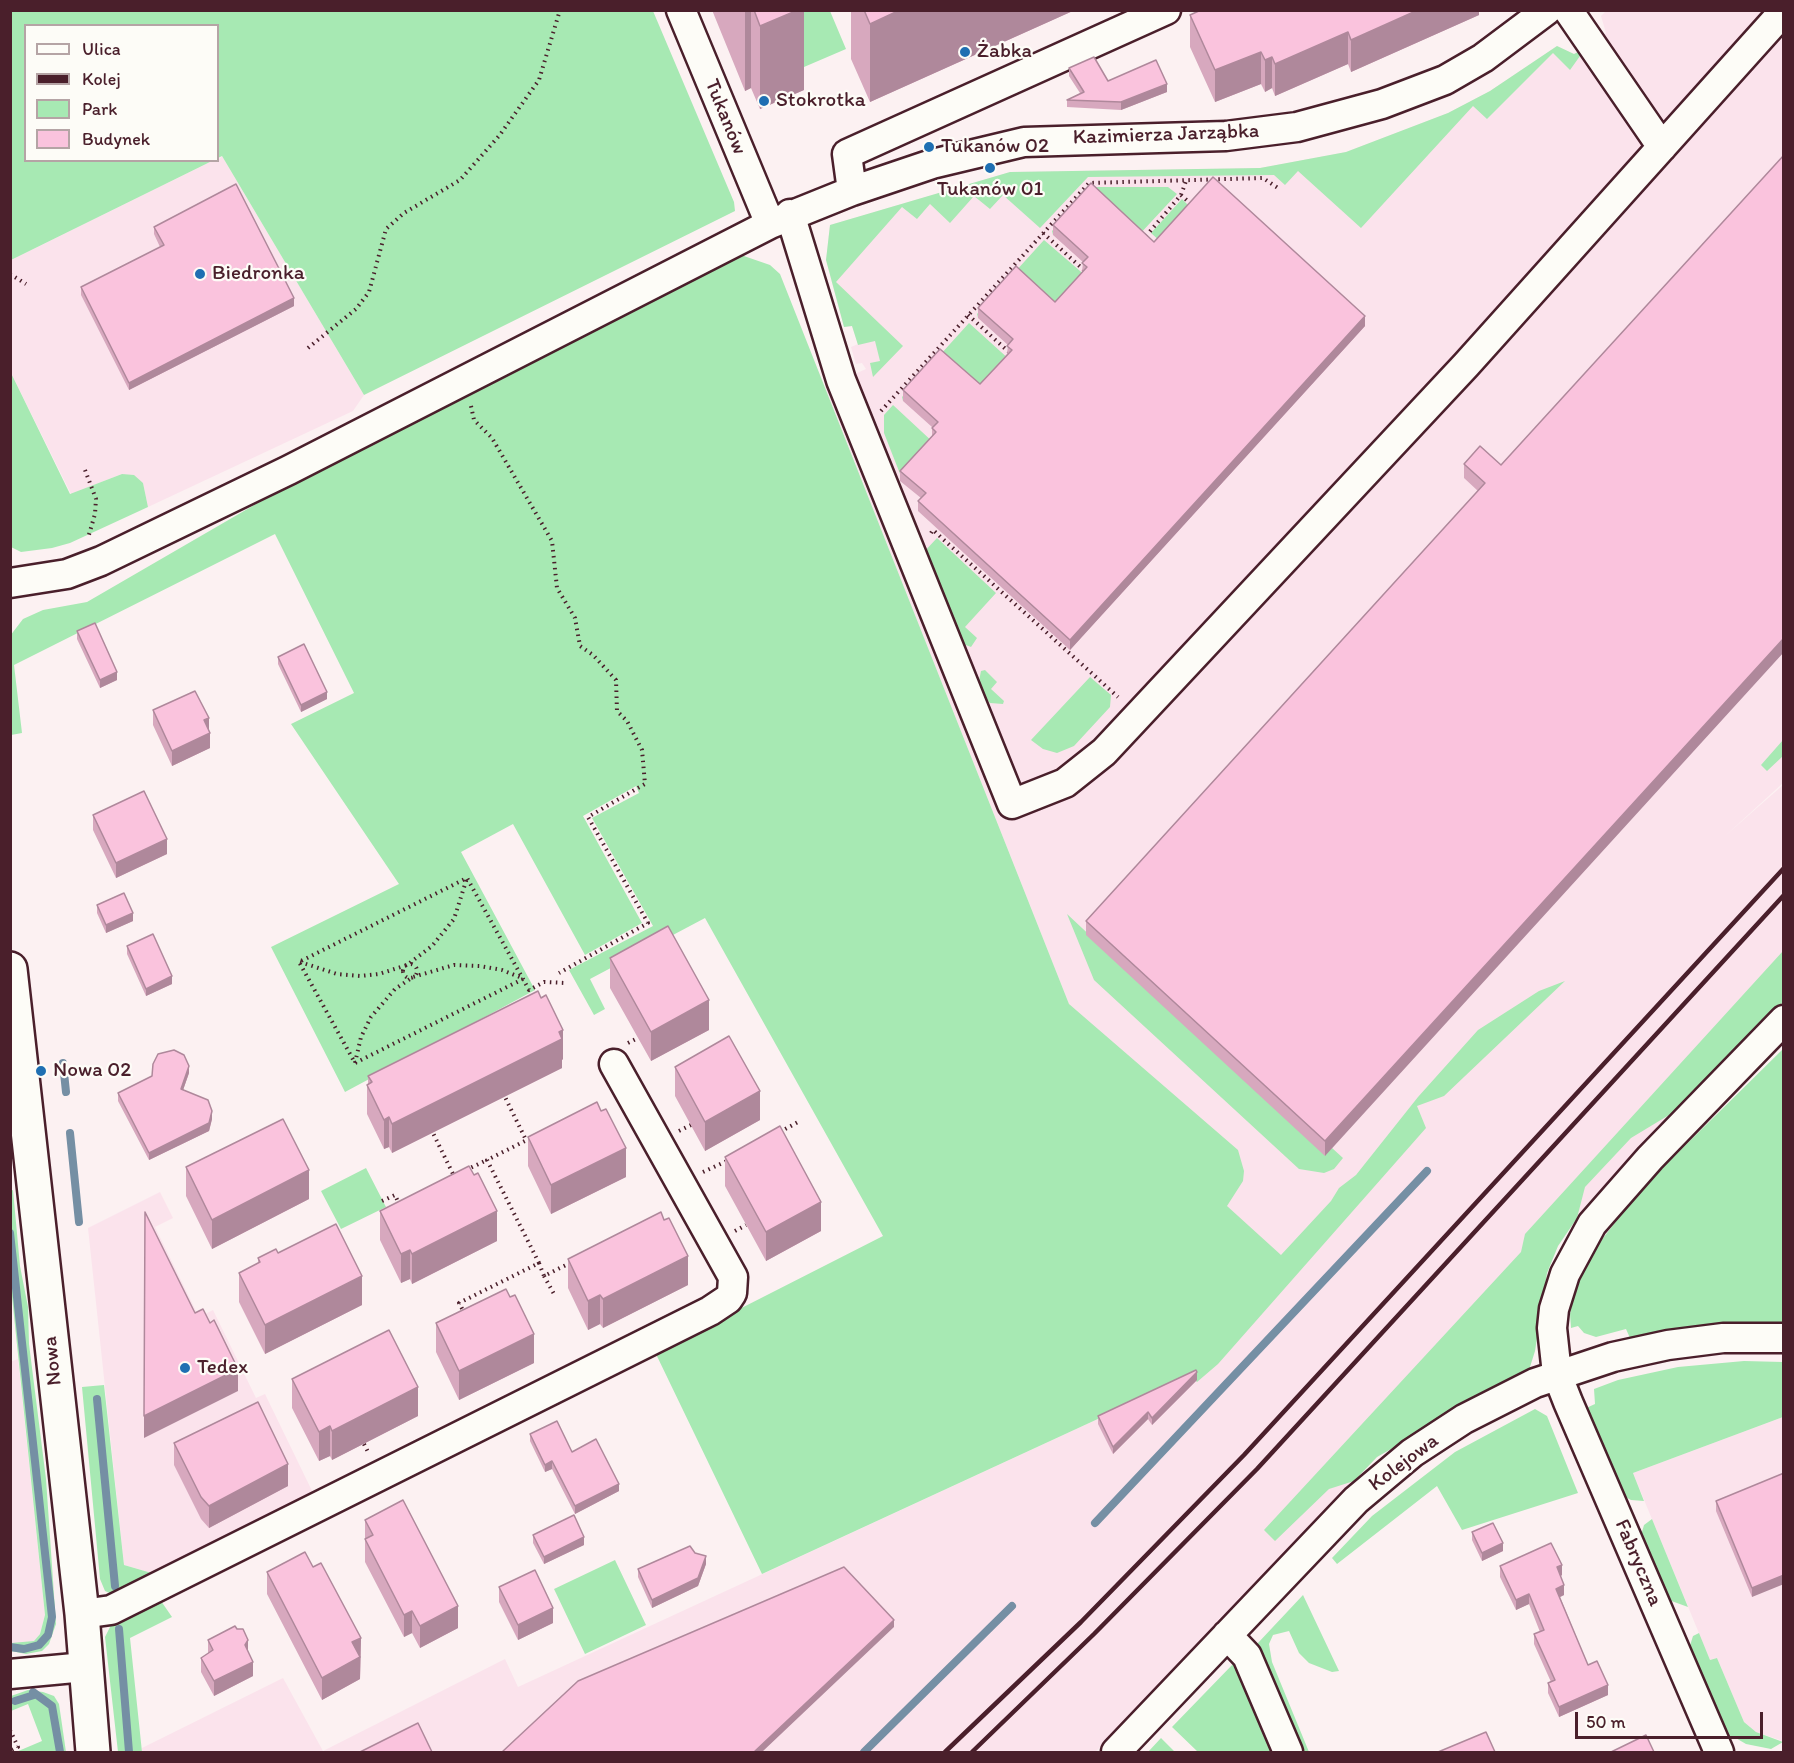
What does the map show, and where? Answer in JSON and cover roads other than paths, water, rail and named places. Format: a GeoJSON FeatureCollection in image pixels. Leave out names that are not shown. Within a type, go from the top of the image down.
{"type":"FeatureCollection","features":[{"type":"Feature","properties":{"kind":"main road","name":"Nowa"},"geometry":{"type":"LineString","coordinates":[[10,969],[82,1614],[93,1752]]}},
{"type":"Feature","properties":{"kind":"street","name":"Tukanów"},"geometry":{"type":"LineString","coordinates":[[681,10],[780,219],[841,380],[1012,804],[1073,779],[1095,762],[1466,365],[1662,147]]}},
{"type":"Feature","properties":{"kind":"street"},"geometry":{"type":"LineString","coordinates":[[852,191],[847,154],[1166,10]]}},
{"type":"Feature","properties":{"kind":"street","name":"Kazimierza Jarząbka"},"geometry":{"type":"LineString","coordinates":[[10,583],[67,574],[101,561],[459,384],[780,219],[852,191],[932,164],[1024,142],[1226,136],[1297,128],[1382,104],[1445,80],[1484,58],[1546,10]]}},
{"type":"Feature","properties":{"kind":"street"},"geometry":{"type":"LineString","coordinates":[[1568,10],[1662,147],[1784,11]]}},
{"type":"Feature","properties":{"kind":"street","name":"Fabryczna"},"geometry":{"type":"LineString","coordinates":[[1719,1752],[1557,1374],[1552,1328],[1554,1309],[1565,1274],[1580,1243],[1610,1202],[1784,1020]]}},
{"type":"Feature","properties":{"kind":"street"},"geometry":{"type":"LineString","coordinates":[[82,1614],[111,1610],[183,1575],[710,1311],[728,1299],[732,1293],[733,1277],[614,1064]]}},
{"type":"Feature","properties":{"kind":"street","name":"Kolejowa"},"geometry":{"type":"LineString","coordinates":[[1116,1752],[1335,1522],[1379,1479],[1464,1419],[1518,1390],[1557,1374],[1613,1357],[1668,1345],[1723,1338],[1784,1338]]}},
{"type":"Feature","properties":{"kind":"street"},"geometry":{"type":"LineString","coordinates":[[1227,1635],[1246,1656],[1288,1752]]}},
{"type":"Feature","properties":{"kind":"street"},"geometry":{"type":"LineString","coordinates":[[10,1674],[85,1667]]}},
{"type":"Feature","properties":{"kind":"waterway"},"geometry":{"type":"LineString","coordinates":[[63,1063],[66,1092]]}},
{"type":"Feature","properties":{"kind":"waterway"},"geometry":{"type":"LineString","coordinates":[[70,1133],[79,1222]]}},
{"type":"Feature","properties":{"kind":"waterway"},"geometry":{"type":"LineString","coordinates":[[1095,1523],[1427,1171]]}},
{"type":"Feature","properties":{"kind":"waterway"},"geometry":{"type":"LineString","coordinates":[[10,1233],[52,1617],[48,1635],[39,1645],[24,1649],[10,1647]]}},
{"type":"Feature","properties":{"kind":"waterway"},"geometry":{"type":"LineString","coordinates":[[97,1399],[115,1586]]}},
{"type":"Feature","properties":{"kind":"waterway"},"geometry":{"type":"LineString","coordinates":[[864,1752],[1012,1606]]}},
{"type":"Feature","properties":{"kind":"waterway"},"geometry":{"type":"LineString","coordinates":[[119,1629],[129,1752]]}},
{"type":"Feature","properties":{"kind":"waterway"},"geometry":{"type":"LineString","coordinates":[[33,1692],[52,1706],[60,1752]]}},
{"type":"Feature","properties":{"kind":"waterway"},"geometry":{"type":"LineString","coordinates":[[15,1701],[34,1695]]}},
{"type":"Feature","properties":{"kind":"railway"},"geometry":{"type":"LineString","coordinates":[[945,1752],[1081,1622],[1244,1455],[1784,868]]}},
{"type":"Feature","properties":{"kind":"railway"},"geometry":{"type":"LineString","coordinates":[[972,1752],[1094,1634],[1257,1469],[1784,895]]}},
{"type":"Feature","properties":{"kind":"place","name":"Żabka"},"geometry":{"type":"Point","coordinates":[965,52]}},
{"type":"Feature","properties":{"kind":"place","name":"Stokrotka"},"geometry":{"type":"Point","coordinates":[764,101]}},
{"type":"Feature","properties":{"kind":"place","name":"Tukanów 02"},"geometry":{"type":"Point","coordinates":[929,147]}},
{"type":"Feature","properties":{"kind":"place","name":"Tukanów 01"},"geometry":{"type":"Point","coordinates":[990,168]}},
{"type":"Feature","properties":{"kind":"place","name":"Biedronka"},"geometry":{"type":"Point","coordinates":[200,274]}},
{"type":"Feature","properties":{"kind":"place","name":"Nowa 02"},"geometry":{"type":"Point","coordinates":[41,1071]}},
{"type":"Feature","properties":{"kind":"place","name":"Tedex"},"geometry":{"type":"Point","coordinates":[185,1368]}}]}
